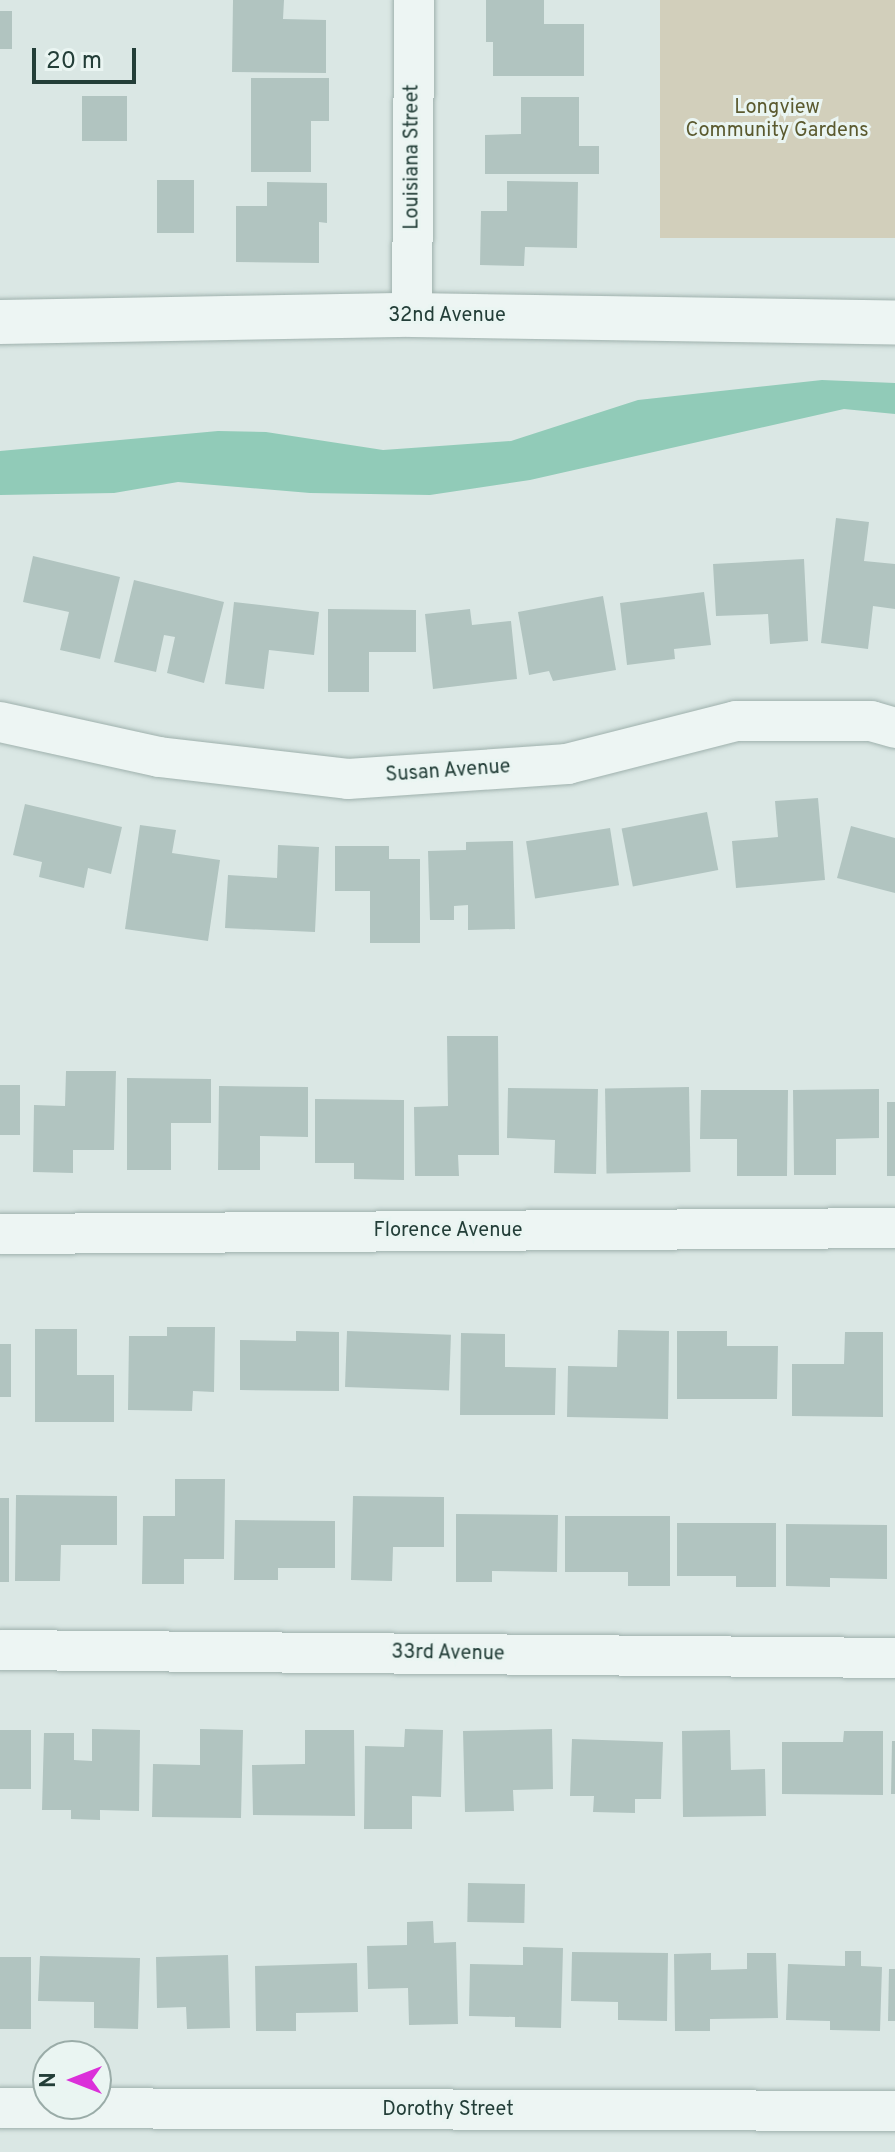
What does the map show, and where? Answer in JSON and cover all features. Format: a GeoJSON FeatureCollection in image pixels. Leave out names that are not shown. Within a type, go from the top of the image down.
{"type":"FeatureCollection","features":[{"type":"Feature","properties":{"kind":"street","name":"Louisiana Street"},"geometry":{"type":"LineString","coordinates":[[412,315],[414,0]]}},
{"type":"Feature","properties":{"kind":"street","name":"32nd Avenue"},"geometry":{"type":"LineString","coordinates":[[0,322],[412,315],[895,323]]}},
{"type":"Feature","properties":{"kind":"street","name":"Susan Avenue"},"geometry":{"type":"LineString","coordinates":[[0,722],[159,757],[348,779],[567,764],[736,721],[871,721],[895,728]]}},
{"type":"Feature","properties":{"kind":"street","name":"Florence Avenue"},"geometry":{"type":"LineString","coordinates":[[0,1234],[895,1228]]}},
{"type":"Feature","properties":{"kind":"street","name":"33rd Avenue"},"geometry":{"type":"LineString","coordinates":[[0,1650],[895,1658]]}},
{"type":"Feature","properties":{"kind":"street","name":"Dorothy Street"},"geometry":{"type":"LineString","coordinates":[[0,2108],[895,2111]]}},
{"type":"Feature","properties":{"kind":"green space","name":"Longview Community Gardens"},"geometry":{"type":"Polygon","coordinates":[[[660,0],[895,0],[895,238],[660,238],[660,0]]]}},
{"type":"Feature","properties":{"kind":"shaded area"},"geometry":{"type":"Polygon","coordinates":[[[822,380],[895,383],[895,414],[844,409],[530,480],[430,495],[310,493],[178,482],[114,493],[0,495],[0,451],[218,431],[266,432],[383,450],[511,441],[638,400],[822,380]]]}},
{"type":"Feature","properties":{"kind":"building"},"geometry":{"type":"Polygon","coordinates":[[[233,0],[284,0],[283,19],[326,20],[326,73],[232,72],[233,0]]]}},
{"type":"Feature","properties":{"kind":"building"},"geometry":{"type":"Polygon","coordinates":[[[486,0],[544,0],[544,24],[584,24],[584,76],[493,76],[493,42],[486,42],[486,0]]]}},
{"type":"Feature","properties":{"kind":"building"},"geometry":{"type":"Polygon","coordinates":[[[0,11],[12,11],[12,49],[0,49],[0,11]]]}},
{"type":"Feature","properties":{"kind":"building"},"geometry":{"type":"Polygon","coordinates":[[[251,78],[329,78],[329,121],[311,121],[311,172],[251,172],[251,78]]]}},
{"type":"Feature","properties":{"kind":"building"},"geometry":{"type":"Polygon","coordinates":[[[82,96],[127,96],[127,141],[82,141],[82,96]]]}},
{"type":"Feature","properties":{"kind":"building"},"geometry":{"type":"Polygon","coordinates":[[[521,97],[579,97],[579,146],[599,146],[599,174],[485,174],[485,135],[521,134],[521,97]]]}},
{"type":"Feature","properties":{"kind":"building"},"geometry":{"type":"Polygon","coordinates":[[[157,180],[194,180],[194,233],[157,233],[157,180]]]}},
{"type":"Feature","properties":{"kind":"building"},"geometry":{"type":"Polygon","coordinates":[[[507,181],[578,182],[577,248],[525,247],[524,266],[480,265],[481,211],[507,211],[507,181]]]}},
{"type":"Feature","properties":{"kind":"building"},"geometry":{"type":"Polygon","coordinates":[[[267,182],[327,183],[327,223],[319,222],[319,263],[236,262],[236,206],[267,206],[267,182]]]}},
{"type":"Feature","properties":{"kind":"building"},"geometry":{"type":"Polygon","coordinates":[[[836,518],[869,522],[864,561],[895,564],[895,609],[873,606],[868,649],[821,643],[836,518]]]}},
{"type":"Feature","properties":{"kind":"building"},"geometry":{"type":"Polygon","coordinates":[[[33,556],[120,577],[100,659],[60,650],[69,612],[23,602],[33,556]]]}},
{"type":"Feature","properties":{"kind":"building"},"geometry":{"type":"Polygon","coordinates":[[[804,559],[808,641],[770,644],[768,614],[716,616],[713,564],[804,559]]]}},
{"type":"Feature","properties":{"kind":"building"},"geometry":{"type":"Polygon","coordinates":[[[134,580],[224,602],[204,683],[167,673],[175,637],[164,635],[156,672],[114,662],[134,580]]]}},
{"type":"Feature","properties":{"kind":"building"},"geometry":{"type":"Polygon","coordinates":[[[704,592],[711,645],[674,649],[675,659],[627,665],[620,603],[704,592]]]}},
{"type":"Feature","properties":{"kind":"building"},"geometry":{"type":"Polygon","coordinates":[[[603,596],[616,670],[553,681],[549,671],[529,675],[518,612],[603,596]]]}},
{"type":"Feature","properties":{"kind":"building"},"geometry":{"type":"Polygon","coordinates":[[[234,602],[319,612],[314,655],[269,650],[264,689],[225,684],[234,602]]]}},
{"type":"Feature","properties":{"kind":"building"},"geometry":{"type":"Polygon","coordinates":[[[328,609],[416,610],[416,652],[369,652],[369,692],[328,692],[328,609]]]}},
{"type":"Feature","properties":{"kind":"building"},"geometry":{"type":"Polygon","coordinates":[[[470,609],[472,625],[511,621],[517,679],[433,689],[425,614],[470,609]]]}},
{"type":"Feature","properties":{"kind":"building"},"geometry":{"type":"Polygon","coordinates":[[[818,798],[825,880],[736,888],[732,841],[778,837],[775,801],[818,798]]]}},
{"type":"Feature","properties":{"kind":"building"},"geometry":{"type":"Polygon","coordinates":[[[25,804],[122,827],[111,874],[88,868],[84,888],[39,877],[42,862],[13,855],[25,804]]]}},
{"type":"Feature","properties":{"kind":"building"},"geometry":{"type":"Polygon","coordinates":[[[707,812],[718,870],[633,887],[622,829],[707,812]]]}},
{"type":"Feature","properties":{"kind":"building"},"geometry":{"type":"Polygon","coordinates":[[[140,825],[176,830],[172,853],[220,860],[208,941],[125,929],[140,825]]]}},
{"type":"Feature","properties":{"kind":"building"},"geometry":{"type":"Polygon","coordinates":[[[851,826],[895,838],[895,893],[837,878],[851,826]]]}},
{"type":"Feature","properties":{"kind":"building"},"geometry":{"type":"Polygon","coordinates":[[[610,828],[619,885],[535,899],[526,841],[610,828]]]}},
{"type":"Feature","properties":{"kind":"building"},"geometry":{"type":"Polygon","coordinates":[[[513,841],[515,929],[468,930],[468,905],[454,906],[454,920],[430,920],[428,851],[466,850],[466,842],[513,841]]]}},
{"type":"Feature","properties":{"kind":"building"},"geometry":{"type":"Polygon","coordinates":[[[278,845],[319,847],[315,932],[225,928],[228,875],[277,878],[278,845]]]}},
{"type":"Feature","properties":{"kind":"building"},"geometry":{"type":"Polygon","coordinates":[[[335,846],[389,846],[389,859],[420,859],[420,943],[370,943],[370,891],[335,891],[335,846]]]}},
{"type":"Feature","properties":{"kind":"building"},"geometry":{"type":"Polygon","coordinates":[[[447,1036],[498,1036],[499,1155],[458,1155],[459,1176],[415,1176],[414,1107],[448,1106],[447,1036]]]}},
{"type":"Feature","properties":{"kind":"building"},"geometry":{"type":"Polygon","coordinates":[[[66,1071],[116,1071],[114,1150],[73,1150],[73,1173],[33,1172],[34,1105],[65,1106],[66,1071]]]}},
{"type":"Feature","properties":{"kind":"building"},"geometry":{"type":"Polygon","coordinates":[[[127,1078],[211,1079],[211,1123],[171,1123],[171,1170],[127,1170],[127,1078]]]}},
{"type":"Feature","properties":{"kind":"building"},"geometry":{"type":"Polygon","coordinates":[[[0,1085],[20,1085],[20,1135],[0,1135],[0,1085]]]}},
{"type":"Feature","properties":{"kind":"building"},"geometry":{"type":"Polygon","coordinates":[[[219,1086],[308,1087],[308,1137],[260,1136],[260,1170],[218,1170],[219,1086]]]}},
{"type":"Feature","properties":{"kind":"building"},"geometry":{"type":"Polygon","coordinates":[[[689,1087],[690,1172],[606,1173],[605,1088],[689,1087]]]}},
{"type":"Feature","properties":{"kind":"building"},"geometry":{"type":"Polygon","coordinates":[[[508,1088],[598,1089],[596,1174],[554,1173],[555,1140],[507,1138],[508,1088]]]}},
{"type":"Feature","properties":{"kind":"building"},"geometry":{"type":"Polygon","coordinates":[[[879,1089],[879,1138],[836,1139],[836,1175],[794,1175],[793,1090],[879,1089]]]}},
{"type":"Feature","properties":{"kind":"building"},"geometry":{"type":"Polygon","coordinates":[[[701,1090],[788,1090],[787,1176],[737,1176],[737,1139],[700,1139],[701,1090]]]}},
{"type":"Feature","properties":{"kind":"building"},"geometry":{"type":"Polygon","coordinates":[[[315,1099],[404,1100],[404,1180],[354,1179],[354,1163],[315,1163],[315,1099]]]}},
{"type":"Feature","properties":{"kind":"building"},"geometry":{"type":"Polygon","coordinates":[[[887,1102],[895,1102],[895,1176],[887,1176],[887,1102]]]}},
{"type":"Feature","properties":{"kind":"building"},"geometry":{"type":"Polygon","coordinates":[[[167,1327],[215,1327],[214,1392],[193,1391],[192,1411],[128,1410],[129,1336],[167,1336],[167,1327]]]}},
{"type":"Feature","properties":{"kind":"building"},"geometry":{"type":"Polygon","coordinates":[[[35,1329],[77,1329],[77,1375],[114,1375],[114,1422],[35,1422],[35,1329]]]}},
{"type":"Feature","properties":{"kind":"building"},"geometry":{"type":"Polygon","coordinates":[[[618,1330],[669,1331],[668,1419],[567,1417],[568,1366],[617,1367],[618,1330]]]}},
{"type":"Feature","properties":{"kind":"building"},"geometry":{"type":"Polygon","coordinates":[[[296,1331],[339,1332],[339,1391],[240,1390],[240,1340],[296,1341],[296,1331]]]}},
{"type":"Feature","properties":{"kind":"building"},"geometry":{"type":"Polygon","coordinates":[[[347,1331],[451,1335],[449,1391],[345,1387],[347,1331]]]}},
{"type":"Feature","properties":{"kind":"building"},"geometry":{"type":"Polygon","coordinates":[[[677,1331],[727,1331],[727,1346],[778,1346],[777,1399],[677,1399],[677,1331]]]}},
{"type":"Feature","properties":{"kind":"building"},"geometry":{"type":"Polygon","coordinates":[[[845,1332],[883,1332],[883,1417],[792,1416],[792,1364],[844,1364],[845,1332]]]}},
{"type":"Feature","properties":{"kind":"building"},"geometry":{"type":"Polygon","coordinates":[[[461,1333],[505,1334],[505,1367],[556,1368],[555,1415],[460,1415],[461,1333]]]}},
{"type":"Feature","properties":{"kind":"building"},"geometry":{"type":"Polygon","coordinates":[[[0,1344],[11,1344],[11,1397],[0,1397],[0,1344]]]}},
{"type":"Feature","properties":{"kind":"building"},"geometry":{"type":"Polygon","coordinates":[[[175,1479],[225,1479],[224,1559],[184,1559],[184,1584],[142,1584],[143,1516],[175,1516],[175,1479]]]}},
{"type":"Feature","properties":{"kind":"building"},"geometry":{"type":"Polygon","coordinates":[[[16,1495],[117,1496],[117,1545],[61,1545],[60,1581],[15,1581],[16,1495]]]}},
{"type":"Feature","properties":{"kind":"building"},"geometry":{"type":"Polygon","coordinates":[[[353,1496],[444,1497],[444,1547],[393,1547],[392,1581],[351,1580],[353,1496]]]}},
{"type":"Feature","properties":{"kind":"building"},"geometry":{"type":"Polygon","coordinates":[[[0,1498],[9,1498],[9,1582],[0,1582],[0,1498]]]}},
{"type":"Feature","properties":{"kind":"building"},"geometry":{"type":"Polygon","coordinates":[[[456,1514],[558,1515],[557,1572],[492,1571],[492,1582],[456,1582],[456,1514]]]}},
{"type":"Feature","properties":{"kind":"building"},"geometry":{"type":"Polygon","coordinates":[[[565,1516],[670,1516],[670,1586],[628,1586],[628,1572],[565,1572],[565,1516]]]}},
{"type":"Feature","properties":{"kind":"building"},"geometry":{"type":"Polygon","coordinates":[[[235,1520],[335,1521],[335,1568],[278,1568],[278,1580],[234,1580],[235,1520]]]}},
{"type":"Feature","properties":{"kind":"building"},"geometry":{"type":"Polygon","coordinates":[[[677,1523],[776,1523],[776,1587],[736,1587],[736,1576],[677,1576],[677,1523]]]}},
{"type":"Feature","properties":{"kind":"building"},"geometry":{"type":"Polygon","coordinates":[[[786,1524],[887,1525],[887,1579],[830,1578],[830,1587],[786,1586],[786,1524]]]}},
{"type":"Feature","properties":{"kind":"building"},"geometry":{"type":"Polygon","coordinates":[[[92,1729],[140,1730],[139,1811],[100,1810],[100,1820],[71,1819],[71,1810],[42,1810],[44,1733],[74,1733],[74,1760],[92,1761],[92,1729]]]}},
{"type":"Feature","properties":{"kind":"building"},"geometry":{"type":"Polygon","coordinates":[[[200,1729],[243,1730],[241,1818],[152,1817],[153,1764],[200,1765],[200,1729]]]}},
{"type":"Feature","properties":{"kind":"building"},"geometry":{"type":"Polygon","coordinates":[[[405,1729],[443,1730],[441,1797],[412,1796],[412,1829],[364,1829],[365,1746],[404,1747],[405,1729]]]}},
{"type":"Feature","properties":{"kind":"building"},"geometry":{"type":"Polygon","coordinates":[[[552,1729],[553,1789],[513,1790],[514,1811],[465,1812],[463,1731],[552,1729]]]}},
{"type":"Feature","properties":{"kind":"building"},"geometry":{"type":"Polygon","coordinates":[[[0,1730],[31,1730],[31,1789],[0,1789],[0,1730]]]}},
{"type":"Feature","properties":{"kind":"building"},"geometry":{"type":"Polygon","coordinates":[[[305,1730],[354,1730],[355,1816],[253,1815],[252,1765],[305,1764],[305,1730]]]}},
{"type":"Feature","properties":{"kind":"building"},"geometry":{"type":"Polygon","coordinates":[[[730,1730],[731,1770],[765,1769],[766,1816],[683,1817],[682,1731],[730,1730]]]}},
{"type":"Feature","properties":{"kind":"building"},"geometry":{"type":"Polygon","coordinates":[[[844,1731],[883,1731],[883,1795],[782,1794],[782,1742],[843,1742],[844,1731]]]}},
{"type":"Feature","properties":{"kind":"building"},"geometry":{"type":"Polygon","coordinates":[[[572,1739],[663,1742],[661,1799],[635,1799],[635,1813],[593,1812],[594,1796],[570,1796],[572,1739]]]}},
{"type":"Feature","properties":{"kind":"building"},"geometry":{"type":"Polygon","coordinates":[[[892,1741],[895,1741],[895,1794],[891,1794],[892,1741]]]}},
{"type":"Feature","properties":{"kind":"building"},"geometry":{"type":"Polygon","coordinates":[[[468,1883],[525,1884],[524,1923],[467,1922],[468,1883]]]}},
{"type":"Feature","properties":{"kind":"building"},"geometry":{"type":"Polygon","coordinates":[[[433,1921],[434,1943],[456,1942],[458,2024],[409,2025],[408,1988],[368,1989],[367,1946],[407,1945],[407,1922],[433,1921]]]}},
{"type":"Feature","properties":{"kind":"building"},"geometry":{"type":"Polygon","coordinates":[[[523,1947],[563,1948],[561,2028],[515,2027],[515,2017],[469,2016],[470,1964],[523,1965],[523,1947]]]}},
{"type":"Feature","properties":{"kind":"building"},"geometry":{"type":"Polygon","coordinates":[[[845,1951],[861,1951],[861,1966],[882,1967],[880,2031],[830,2030],[830,2021],[786,2020],[788,1964],[845,1966],[845,1951]]]}},
{"type":"Feature","properties":{"kind":"building"},"geometry":{"type":"Polygon","coordinates":[[[572,1952],[668,1953],[667,2021],[618,2020],[618,2002],[571,2001],[572,1952]]]}},
{"type":"Feature","properties":{"kind":"building"},"geometry":{"type":"Polygon","coordinates":[[[711,1953],[711,1970],[747,1969],[747,1953],[776,1953],[778,2018],[710,2019],[710,2031],[675,2031],[674,1954],[711,1953]]]}},
{"type":"Feature","properties":{"kind":"building"},"geometry":{"type":"Polygon","coordinates":[[[228,1955],[230,2028],[187,2029],[186,2007],[157,2008],[156,1957],[228,1955]]]}},
{"type":"Feature","properties":{"kind":"building"},"geometry":{"type":"Polygon","coordinates":[[[40,1956],[140,1958],[138,2029],[94,2028],[94,2002],[38,2001],[40,1956]]]}},
{"type":"Feature","properties":{"kind":"building"},"geometry":{"type":"Polygon","coordinates":[[[0,1957],[31,1957],[31,2029],[0,2029],[0,1957]]]}},
{"type":"Feature","properties":{"kind":"building"},"geometry":{"type":"Polygon","coordinates":[[[357,1963],[358,2012],[296,2013],[296,2031],[256,2031],[255,1966],[357,1963]]]}},
{"type":"Feature","properties":{"kind":"building"},"geometry":{"type":"Polygon","coordinates":[[[889,1969],[895,1969],[895,2021],[888,2021],[889,1969]]]}}]}
